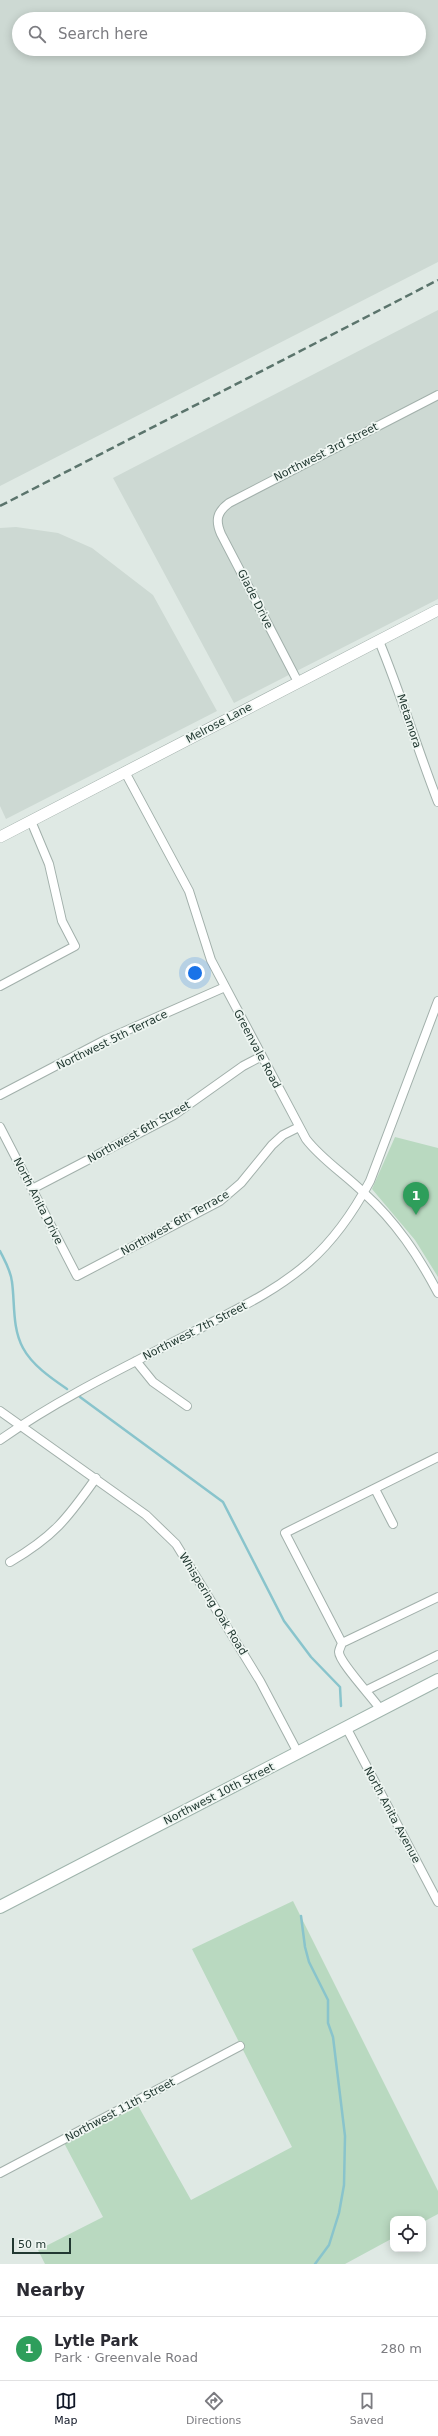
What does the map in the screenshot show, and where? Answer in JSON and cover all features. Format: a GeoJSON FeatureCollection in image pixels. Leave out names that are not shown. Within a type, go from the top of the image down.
{"type":"FeatureCollection","features":[{"type":"Feature","properties":{"kind":"main road","name":"Northwest 10th Street"},"geometry":{"type":"LineString","coordinates":[[0,1907],[438,1680]]}},
{"type":"Feature","properties":{"kind":"street","name":"Northwest 3rd Street"},"geometry":{"type":"LineString","coordinates":[[218,514],[229,503],[438,395]]}},
{"type":"Feature","properties":{"kind":"street","name":"Glade Drive"},"geometry":{"type":"LineString","coordinates":[[218,514],[216,521],[221,534],[298,682]]}},
{"type":"Feature","properties":{"kind":"street","name":"Melrose Lane"},"geometry":{"type":"LineString","coordinates":[[0,837],[438,610]]}},
{"type":"Feature","properties":{"kind":"street","name":"Metamora"},"geometry":{"type":"LineString","coordinates":[[379,641],[399,688],[421,758],[438,802]]}},
{"type":"Feature","properties":{"kind":"street","name":"Greenvale Road"},"geometry":{"type":"LineString","coordinates":[[125,772],[190,891],[211,960],[299,1127],[314,1150],[364,1192],[412,1246],[438,1293]]}},
{"type":"Feature","properties":{"kind":"street"},"geometry":{"type":"LineString","coordinates":[[0,986],[75,946],[62,921],[49,864],[31,821]]}},
{"type":"Feature","properties":{"kind":"street","name":"Northwest 5th Terrace"},"geometry":{"type":"LineString","coordinates":[[0,1095],[105,1040],[225,987]]}},
{"type":"Feature","properties":{"kind":"street"},"geometry":{"type":"LineString","coordinates":[[364,1192],[379,1160],[438,1002]]}},
{"type":"Feature","properties":{"kind":"street","name":"Northwest 6th Street"},"geometry":{"type":"LineString","coordinates":[[32,1188],[174,1115],[243,1066],[262,1056]]}},
{"type":"Feature","properties":{"kind":"street","name":"North Anita Drive"},"geometry":{"type":"LineString","coordinates":[[0,1127],[77,1276]]}},
{"type":"Feature","properties":{"kind":"street","name":"Northwest 6th Terrace"},"geometry":{"type":"LineString","coordinates":[[77,1276],[220,1201],[241,1184],[272,1145],[283,1135],[299,1127]]}},
{"type":"Feature","properties":{"kind":"street","name":"Northwest 7th Street"},"geometry":{"type":"LineString","coordinates":[[0,1440],[64,1398],[274,1290],[328,1244],[344,1224],[364,1192]]}},
{"type":"Feature","properties":{"kind":"street"},"geometry":{"type":"LineString","coordinates":[[136,1361],[153,1382],[187,1406]]}},
{"type":"Feature","properties":{"kind":"street","name":"Whispering Oak Road"},"geometry":{"type":"LineString","coordinates":[[0,1411],[146,1515],[176,1544],[260,1681],[298,1753]]}},
{"type":"Feature","properties":{"kind":"street"},"geometry":{"type":"LineString","coordinates":[[381,1710],[367,1690],[341,1659],[339,1652],[342,1643],[285,1533],[438,1457]]}},
{"type":"Feature","properties":{"kind":"street"},"geometry":{"type":"LineString","coordinates":[[10,1562],[39,1545],[55,1531],[96,1478]]}},
{"type":"Feature","properties":{"kind":"street"},"geometry":{"type":"LineString","coordinates":[[375,1489],[393,1524]]}},
{"type":"Feature","properties":{"kind":"street"},"geometry":{"type":"LineString","coordinates":[[342,1643],[438,1597]]}},
{"type":"Feature","properties":{"kind":"street"},"geometry":{"type":"LineString","coordinates":[[367,1690],[438,1655]]}},
{"type":"Feature","properties":{"kind":"street","name":"North Anita Avenue"},"geometry":{"type":"LineString","coordinates":[[346,1727],[438,1902]]}},
{"type":"Feature","properties":{"kind":"street","name":"Northwest 11th Street"},"geometry":{"type":"LineString","coordinates":[[0,2173],[240,2046]]}},
{"type":"Feature","properties":{"kind":"shaded area"},"geometry":{"type":"Polygon","coordinates":[[[0,0],[438,0],[438,262],[0,486],[0,0]]]}},
{"type":"Feature","properties":{"kind":"shaded area"},"geometry":{"type":"Polygon","coordinates":[[[438,310],[438,599],[234,703],[113,478],[438,310]]]}},
{"type":"Feature","properties":{"kind":"shaded area"},"geometry":{"type":"Polygon","coordinates":[[[16,527],[58,533],[92,548],[153,595],[217,711],[6,819],[0,806],[0,528],[16,527]]]}},
{"type":"Feature","properties":{"kind":"green space"},"geometry":{"type":"Polygon","coordinates":[[[395,1137],[438,1148],[438,1277],[415,1240],[372,1189],[395,1137]]]}},
{"type":"Feature","properties":{"kind":"green space"},"geometry":{"type":"Polygon","coordinates":[[[293,1901],[438,2191],[438,2214],[426,2220],[426,2216],[390,2216],[390,2240],[345,2264],[45,2264],[38,2250],[103,2217],[63,2141],[136,2102],[191,2200],[292,2147],[192,1949],[293,1901]]]}},
{"type":"Feature","properties":{"kind":"waterway"},"geometry":{"type":"LineString","coordinates":[[0,1251],[8,1266],[11,1278],[15,1324],[19,1340],[31,1360],[48,1376],[67,1389]]}},
{"type":"Feature","properties":{"kind":"waterway"},"geometry":{"type":"LineString","coordinates":[[80,1397],[223,1502],[284,1621],[311,1657],[340,1687],[341,1706]]}},
{"type":"Feature","properties":{"kind":"waterway"},"geometry":{"type":"LineString","coordinates":[[301,1916],[305,1947],[309,1962],[328,2000],[328,2023],[333,2037],[345,2136],[344,2185],[339,2213],[329,2245],[315,2264]]}},
{"type":"Feature","properties":{"kind":"railway"},"geometry":{"type":"LineString","coordinates":[[0,506],[438,280]]}},
{"type":"Feature","properties":{"kind":"place","name":"Lytle Park"},"geometry":{"type":"Point","coordinates":[416,1215]}}]}
